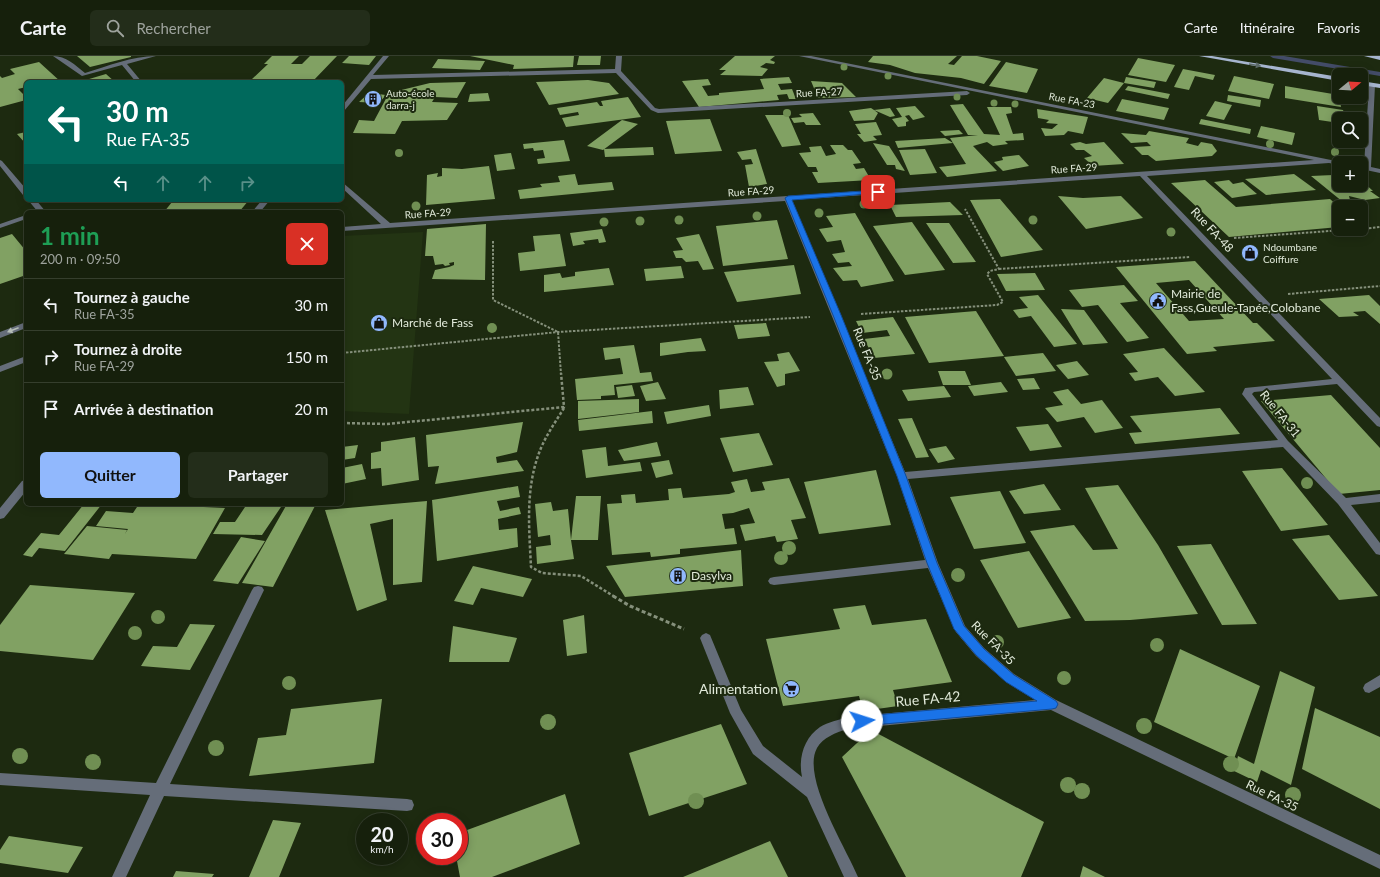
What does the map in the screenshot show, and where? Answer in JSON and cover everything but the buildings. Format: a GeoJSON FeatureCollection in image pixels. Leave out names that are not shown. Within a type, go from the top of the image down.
{"type":"FeatureCollection","features":[{"type":"Feature","properties":{"kind":"main road"},"geometry":{"type":"LineString","coordinates":[[1202,56],[1332,78]]}},
{"type":"Feature","properties":{"kind":"main road"},"geometry":{"type":"LineString","coordinates":[[1367,56],[1380,58]]}},
{"type":"Feature","properties":{"kind":"main road"},"geometry":{"type":"LineString","coordinates":[[1368,84],[1380,86]]}},
{"type":"Feature","properties":{"kind":"street"},"geometry":{"type":"LineString","coordinates":[[56,56],[66,61],[84,74],[153,56]]}},
{"type":"Feature","properties":{"kind":"street"},"geometry":{"type":"LineString","coordinates":[[344,108],[386,56]]}},
{"type":"Feature","properties":{"kind":"street"},"geometry":{"type":"LineString","coordinates":[[370,77],[618,71],[619,56]]}},
{"type":"Feature","properties":{"kind":"street","name":"Rue FA-23"},"geometry":{"type":"LineString","coordinates":[[802,56],[1332,162]]}},
{"type":"Feature","properties":{"kind":"street"},"geometry":{"type":"LineString","coordinates":[[123,63],[137,80]]}},
{"type":"Feature","properties":{"kind":"street","name":"Rue FA-27"},"geometry":{"type":"LineString","coordinates":[[618,71],[653,109],[658,111],[982,92]]}},
{"type":"Feature","properties":{"kind":"street"},"geometry":{"type":"LineString","coordinates":[[1365,156],[1372,85]]}},
{"type":"Feature","properties":{"kind":"street","name":"Rue FA-29"},"geometry":{"type":"LineString","coordinates":[[344,229],[1329,161]]}},
{"type":"Feature","properties":{"kind":"street"},"geometry":{"type":"LineString","coordinates":[[0,162],[24,191]]}},
{"type":"Feature","properties":{"kind":"street"},"geometry":{"type":"LineString","coordinates":[[1368,169],[1380,171]]}},
{"type":"Feature","properties":{"kind":"street","name":"Rue FA-48"},"geometry":{"type":"LineString","coordinates":[[1142,174],[1337,381],[1380,424]]}},
{"type":"Feature","properties":{"kind":"street"},"geometry":{"type":"LineString","coordinates":[[344,186],[388,226]]}},
{"type":"Feature","properties":{"kind":"street","name":"Rue FA-35"},"geometry":{"type":"LineString","coordinates":[[788,198],[902,476],[932,563],[960,629],[980,652],[1010,678],[1052,704],[1380,862]]}},
{"type":"Feature","properties":{"kind":"street"},"geometry":{"type":"LineString","coordinates":[[34,202],[40,210]]}},
{"type":"Feature","properties":{"kind":"street"},"geometry":{"type":"LineString","coordinates":[[258,210],[264,202]]}},
{"type":"Feature","properties":{"kind":"street"},"geometry":{"type":"LineString","coordinates":[[0,226],[24,218]]}},
{"type":"Feature","properties":{"kind":"street"},"geometry":{"type":"LineString","coordinates":[[0,335],[24,326]]}},
{"type":"Feature","properties":{"kind":"street"},"geometry":{"type":"LineString","coordinates":[[0,369],[24,360]]}},
{"type":"Feature","properties":{"kind":"street","name":"Rue FA-31"},"geometry":{"type":"LineString","coordinates":[[1337,381],[1248,390],[1246,394],[1285,443],[1342,501],[1380,551]]}},
{"type":"Feature","properties":{"kind":"street"},"geometry":{"type":"LineString","coordinates":[[902,476],[1285,443]]}},
{"type":"Feature","properties":{"kind":"street"},"geometry":{"type":"LineString","coordinates":[[0,515],[24,486]]}},
{"type":"Feature","properties":{"kind":"street"},"geometry":{"type":"LineString","coordinates":[[1342,501],[1345,502],[1380,498]]}},
{"type":"Feature","properties":{"kind":"street"},"geometry":{"type":"LineString","coordinates":[[774,581],[932,563]]}},
{"type":"Feature","properties":{"kind":"street"},"geometry":{"type":"LineString","coordinates":[[119,877],[160,789],[258,590]]}},
{"type":"Feature","properties":{"kind":"street"},"geometry":{"type":"LineString","coordinates":[[706,638],[736,713],[758,750],[812,793]]}},
{"type":"Feature","properties":{"kind":"street"},"geometry":{"type":"LineString","coordinates":[[1369,688],[1380,680]]}},
{"type":"Feature","properties":{"kind":"street","name":"Rue FA-42"},"geometry":{"type":"LineString","coordinates":[[851,877],[812,793],[806,765],[812,745],[825,731],[847,723],[1052,704]]}},
{"type":"Feature","properties":{"kind":"street"},"geometry":{"type":"LineString","coordinates":[[0,779],[407,805]]}},
{"type":"Feature","properties":{"kind":"path"},"geometry":{"type":"LineString","coordinates":[[952,187],[999,269]]}},
{"type":"Feature","properties":{"kind":"path"},"geometry":{"type":"LineString","coordinates":[[493,218],[493,300],[558,332]]}},
{"type":"Feature","properties":{"kind":"path"},"geometry":{"type":"LineString","coordinates":[[1368,228],[1380,227]]}},
{"type":"Feature","properties":{"kind":"path"},"geometry":{"type":"LineString","coordinates":[[1205,240],[1332,231]]}},
{"type":"Feature","properties":{"kind":"path"},"geometry":{"type":"LineString","coordinates":[[344,353],[558,332],[997,304],[1003,302],[1001,296],[988,278],[987,274],[990,271],[999,269],[1220,256]]}},
{"type":"Feature","properties":{"kind":"path"},"geometry":{"type":"LineString","coordinates":[[1258,296],[1380,286]]}},
{"type":"Feature","properties":{"kind":"path"},"geometry":{"type":"LineString","coordinates":[[558,332],[564,407],[540,448],[531,482],[530,567],[542,572],[581,576],[630,606],[706,638]]}},
{"type":"Feature","properties":{"kind":"path"},"geometry":{"type":"LineString","coordinates":[[344,423],[387,424],[564,407]]}},
{"type":"Feature","properties":{"kind":"shaded area","name":"Marché de Fass"},"geometry":{"type":"Polygon","coordinates":[[[423,232],[409,414],[344,411],[344,236],[423,232]]]}},
{"type":"Feature","properties":{"kind":"waterway"},"geometry":{"type":"LineString","coordinates":[[1273,56],[1380,74]]}},
{"type":"Feature","properties":{"kind":"place","name":"Auto-école darra-j"},"geometry":{"type":"Point","coordinates":[373,99]}},
{"type":"Feature","properties":{"kind":"place","name":"Ndoumbane Coiffure"},"geometry":{"type":"Point","coordinates":[1250,253]}},
{"type":"Feature","properties":{"kind":"place","name":"Mairie de Fass,Gueule-Tapée,Colobane"},"geometry":{"type":"Point","coordinates":[1158,301]}},
{"type":"Feature","properties":{"kind":"place","name":"Marché de Fass"},"geometry":{"type":"Point","coordinates":[379,323]}},
{"type":"Feature","properties":{"kind":"place","name":"Dasylva"},"geometry":{"type":"Point","coordinates":[678,576]}},
{"type":"Feature","properties":{"kind":"place","name":"Alimentation"},"geometry":{"type":"Point","coordinates":[791,689]}},
{"type":"Feature","properties":{"kind":"route"},"geometry":{"type":"LineString","coordinates":[[862,721],[1052,704],[1010,678],[980,652],[960,629],[932,563],[902,476],[788,198],[878,192]]}}]}
